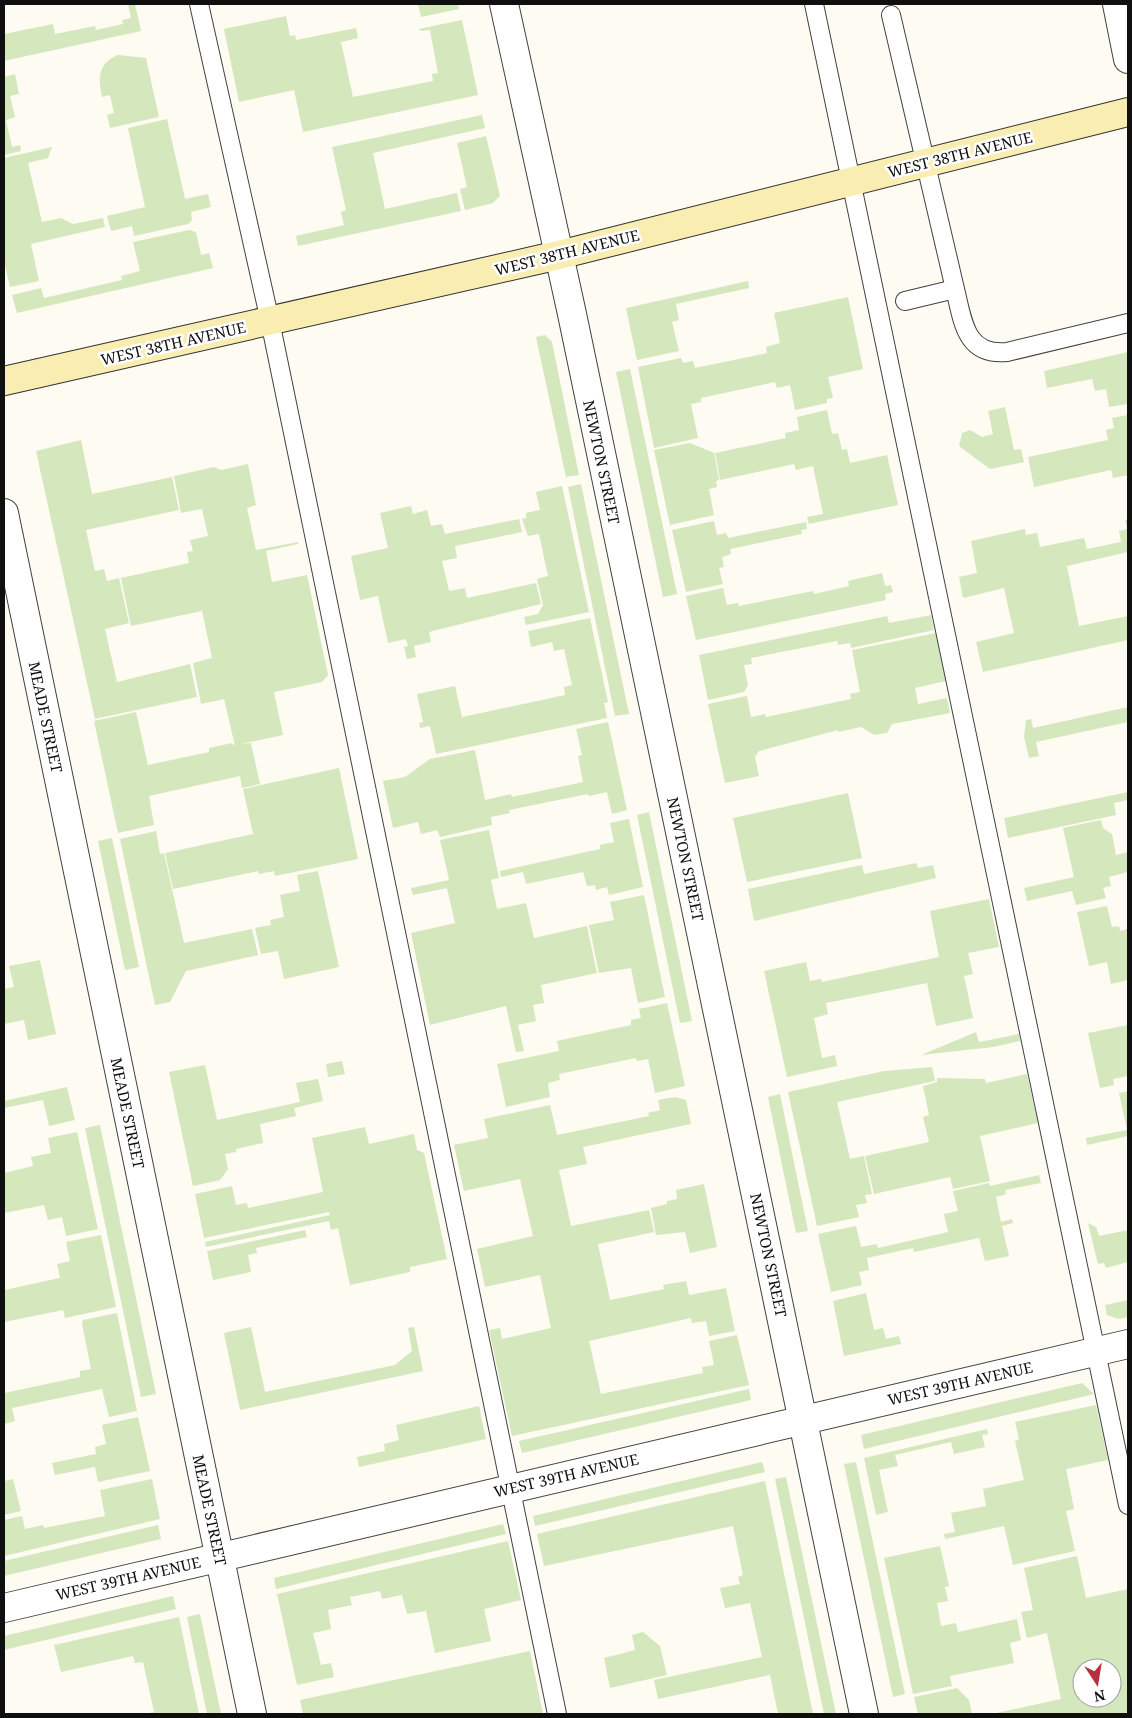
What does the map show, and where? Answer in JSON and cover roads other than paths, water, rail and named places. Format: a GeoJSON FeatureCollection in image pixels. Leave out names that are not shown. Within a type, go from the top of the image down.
{"type":"FeatureCollection","features":[{"type":"Feature","properties":{"kind":"main road","name":"WEST 38TH AVENUE"},"geometry":{"type":"LineString","coordinates":[[4,381],[559,255],[1128,112]]}},
{"type":"Feature","properties":{"kind":"street","name":"NEWTON STREET"},"geometry":{"type":"LineString","coordinates":[[504,4],[559,255],[864,1714]]}},
{"type":"Feature","properties":{"kind":"street"},"geometry":{"type":"LineString","coordinates":[[1116,4],[1128,59]]}},
{"type":"Feature","properties":{"kind":"street","name":"MEADE STREET"},"geometry":{"type":"LineString","coordinates":[[4,513],[252,1714]]}},
{"type":"Feature","properties":{"kind":"street","name":"WEST 39TH AVENUE"},"geometry":{"type":"LineString","coordinates":[[4,1608],[1128,1344]]}},
{"type":"Feature","properties":{"kind":"lane"},"geometry":{"type":"LineString","coordinates":[[199,4],[270,321],[557,1714]]}},
{"type":"Feature","properties":{"kind":"lane"},"geometry":{"type":"LineString","coordinates":[[814,4],[853,181],[1128,1505]]}},
{"type":"Feature","properties":{"kind":"lane"},"geometry":{"type":"LineString","coordinates":[[891,15],[967,333],[977,345],[991,352],[1007,352],[1128,323]]}},
{"type":"Feature","properties":{"kind":"lane"},"geometry":{"type":"LineString","coordinates":[[905,301],[955,289]]}}]}
